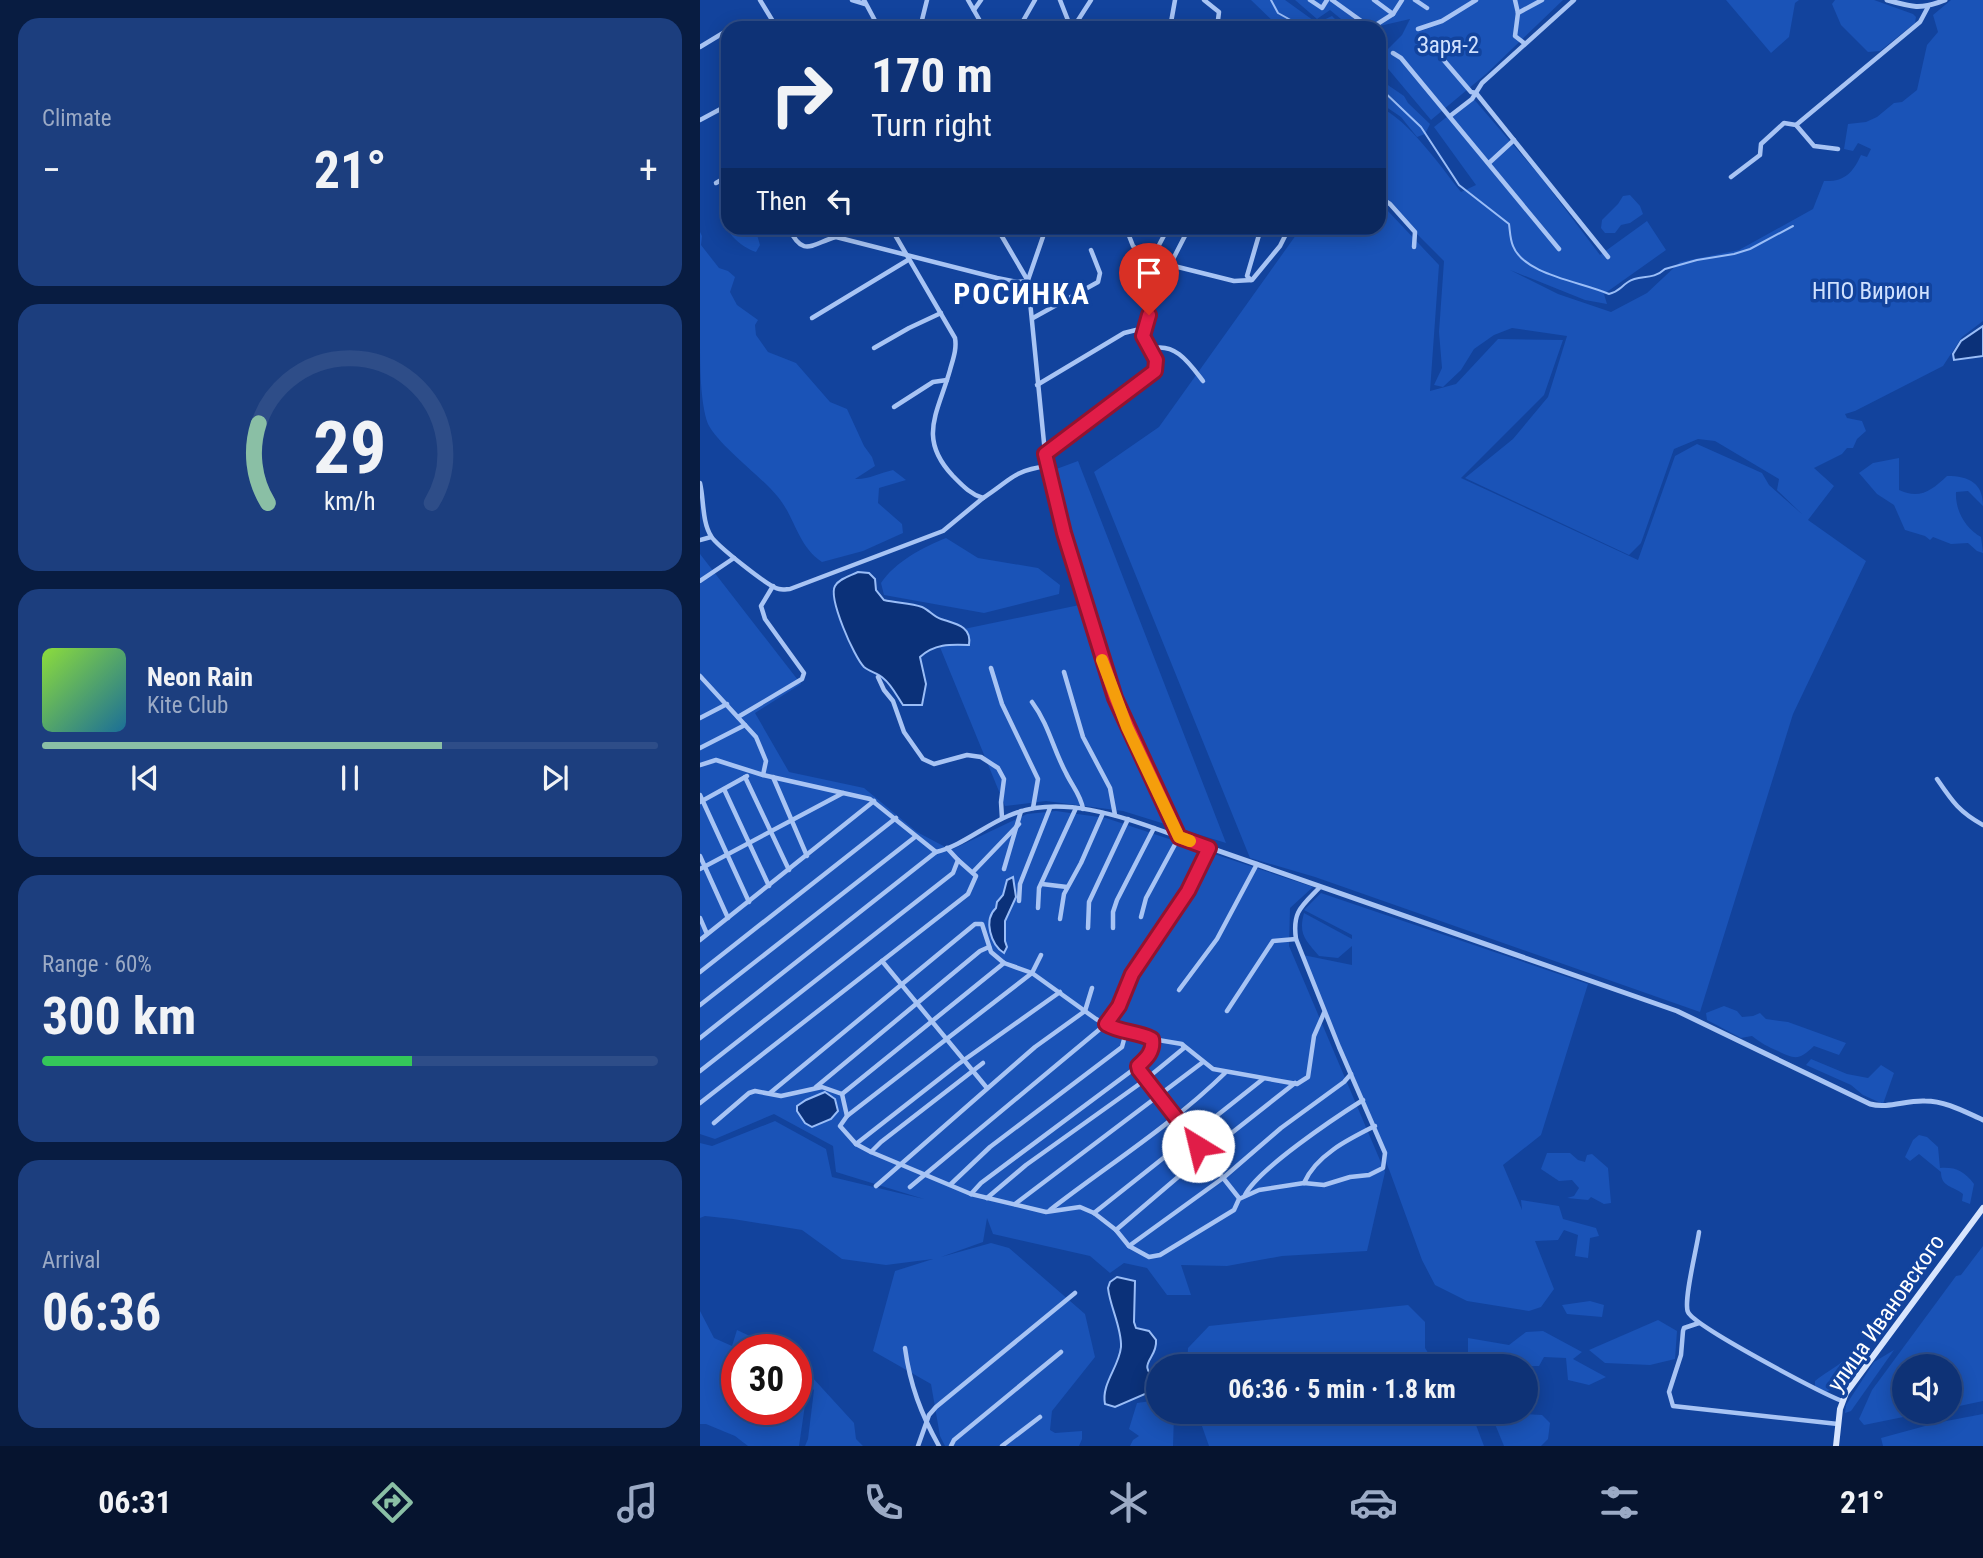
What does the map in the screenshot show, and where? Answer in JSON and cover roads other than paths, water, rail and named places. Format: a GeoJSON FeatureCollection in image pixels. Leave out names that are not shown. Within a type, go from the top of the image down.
{"type":"FeatureCollection","features":[{"type":"Feature","properties":{"kind":"main road","name":"улица Ивановского"},"geometry":{"type":"LineString","coordinates":[[1836,1446],[1842,1401],[1983,1208]]}},
{"type":"Feature","properties":{"kind":"street"},"geometry":{"type":"LineString","coordinates":[[760,0],[773,21]]}},
{"type":"Feature","properties":{"kind":"street"},"geometry":{"type":"LineString","coordinates":[[852,0],[866,1],[876,21]]}},
{"type":"Feature","properties":{"kind":"street"},"geometry":{"type":"LineString","coordinates":[[922,21],[927,0]]}},
{"type":"Feature","properties":{"kind":"street"},"geometry":{"type":"LineString","coordinates":[[968,0],[978,21]]}},
{"type":"Feature","properties":{"kind":"street"},"geometry":{"type":"LineString","coordinates":[[974,10],[981,0]]}},
{"type":"Feature","properties":{"kind":"street"},"geometry":{"type":"LineString","coordinates":[[1023,21],[1035,0]]}},
{"type":"Feature","properties":{"kind":"street"},"geometry":{"type":"LineString","coordinates":[[1060,0],[1069,21]]}},
{"type":"Feature","properties":{"kind":"street"},"geometry":{"type":"LineString","coordinates":[[1077,21],[1091,0]]}},
{"type":"Feature","properties":{"kind":"street"},"geometry":{"type":"LineString","coordinates":[[1171,21],[1175,0]]}},
{"type":"Feature","properties":{"kind":"street"},"geometry":{"type":"LineString","coordinates":[[1204,0],[1219,12],[1218,21]]}},
{"type":"Feature","properties":{"kind":"street"},"geometry":{"type":"LineString","coordinates":[[1310,0],[1322,8],[1330,0],[1361,21]]}},
{"type":"Feature","properties":{"kind":"street"},"geometry":{"type":"LineString","coordinates":[[1374,0],[1393,13]]}},
{"type":"Feature","properties":{"kind":"street"},"geometry":{"type":"LineString","coordinates":[[1381,21],[1393,13],[1402,0]]}},
{"type":"Feature","properties":{"kind":"street"},"geometry":{"type":"LineString","coordinates":[[1415,0],[1427,8]]}},
{"type":"Feature","properties":{"kind":"street"},"geometry":{"type":"LineString","coordinates":[[1418,29],[1441,21],[1476,0]]}},
{"type":"Feature","properties":{"kind":"street"},"geometry":{"type":"LineString","coordinates":[[1515,0],[1518,13],[1515,36],[1524,43]]}},
{"type":"Feature","properties":{"kind":"street"},"geometry":{"type":"LineString","coordinates":[[1518,13],[1542,0]]}},
{"type":"Feature","properties":{"kind":"street"},"geometry":{"type":"LineString","coordinates":[[1450,116],[1524,43],[1574,0]]}},
{"type":"Feature","properties":{"kind":"street"},"geometry":{"type":"LineString","coordinates":[[1888,0],[1909,7],[1927,7],[1945,0]]}},
{"type":"Feature","properties":{"kind":"street"},"geometry":{"type":"LineString","coordinates":[[1796,125],[1920,22],[1927,7]]}},
{"type":"Feature","properties":{"kind":"street"},"geometry":{"type":"LineString","coordinates":[[700,47],[721,34]]}},
{"type":"Feature","properties":{"kind":"street"},"geometry":{"type":"LineString","coordinates":[[1393,53],[1401,58],[1559,249]]}},
{"type":"Feature","properties":{"kind":"street"},"geometry":{"type":"LineString","coordinates":[[1441,57],[1471,92],[1476,93],[1608,257]]}},
{"type":"Feature","properties":{"kind":"street"},"geometry":{"type":"LineString","coordinates":[[700,120],[721,109]]}},
{"type":"Feature","properties":{"kind":"street"},"geometry":{"type":"LineString","coordinates":[[1731,177],[1760,155],[1761,144],[1784,123],[1796,125],[1814,146],[1838,149]]}},
{"type":"Feature","properties":{"kind":"street"},"geometry":{"type":"LineString","coordinates":[[1489,163],[1514,140]]}},
{"type":"Feature","properties":{"kind":"street"},"geometry":{"type":"LineString","coordinates":[[716,183],[721,180]]}},
{"type":"Feature","properties":{"kind":"street"},"geometry":{"type":"LineString","coordinates":[[1386,201],[1415,232],[1414,247]]}},
{"type":"Feature","properties":{"kind":"street"},"geometry":{"type":"LineString","coordinates":[[793,235],[798,243],[805,247],[815,246],[836,237],[997,278],[1028,281]]}},
{"type":"Feature","properties":{"kind":"street"},"geometry":{"type":"LineString","coordinates":[[895,235],[954,332],[956,343],[932,430],[934,448],[938,458],[965,488],[983,498]]}},
{"type":"Feature","properties":{"kind":"street"},"geometry":{"type":"LineString","coordinates":[[1001,235],[1028,281],[1045,454],[1064,533],[1115,698],[1179,837]]}},
{"type":"Feature","properties":{"kind":"street"},"geometry":{"type":"LineString","coordinates":[[1028,281],[1044,235]]}},
{"type":"Feature","properties":{"kind":"street"},"geometry":{"type":"LineString","coordinates":[[1129,235],[1133,246],[1140,252],[1234,281],[1252,280],[1280,246],[1286,235]]}},
{"type":"Feature","properties":{"kind":"street"},"geometry":{"type":"LineString","coordinates":[[1143,336],[1158,273],[1156,258],[1164,235]]}},
{"type":"Feature","properties":{"kind":"street"},"geometry":{"type":"LineString","coordinates":[[1171,263],[1185,235]]}},
{"type":"Feature","properties":{"kind":"street"},"geometry":{"type":"LineString","coordinates":[[1252,280],[1247,276],[1259,235]]}},
{"type":"Feature","properties":{"kind":"street"},"geometry":{"type":"LineString","coordinates":[[1033,318],[1098,282],[1100,273],[1091,250]]}},
{"type":"Feature","properties":{"kind":"street"},"geometry":{"type":"LineString","coordinates":[[812,318],[908,260]]}},
{"type":"Feature","properties":{"kind":"street"},"geometry":{"type":"LineString","coordinates":[[874,348],[941,313]]}},
{"type":"Feature","properties":{"kind":"street"},"geometry":{"type":"LineString","coordinates":[[1037,385],[1124,333],[1136,331],[1143,336],[1156,360],[1155,371],[1045,454]]}},
{"type":"Feature","properties":{"kind":"street"},"geometry":{"type":"LineString","coordinates":[[1150,349],[1156,347],[1184,355],[1203,381]]}},
{"type":"Feature","properties":{"kind":"street"},"geometry":{"type":"LineString","coordinates":[[894,407],[933,382],[947,380]]}},
{"type":"Feature","properties":{"kind":"street"},"geometry":{"type":"LineString","coordinates":[[700,483],[711,537],[734,558],[773,586],[790,589],[943,531],[1016,474],[1030,468],[1047,466]]}},
{"type":"Feature","properties":{"kind":"street"},"geometry":{"type":"LineString","coordinates":[[700,540],[711,537]]}},
{"type":"Feature","properties":{"kind":"street"},"geometry":{"type":"LineString","coordinates":[[700,582],[734,558]]}},
{"type":"Feature","properties":{"kind":"street"},"geometry":{"type":"LineString","coordinates":[[738,717],[802,678],[804,673],[761,609],[773,586]]}},
{"type":"Feature","properties":{"kind":"street"},"geometry":{"type":"LineString","coordinates":[[991,668],[1002,704],[1038,779],[1033,808]]}},
{"type":"Feature","properties":{"kind":"street"},"geometry":{"type":"LineString","coordinates":[[1064,672],[1083,737],[1110,788],[1115,815]]}},
{"type":"Feature","properties":{"kind":"street"},"geometry":{"type":"LineString","coordinates":[[878,677],[893,701],[904,732],[923,758],[934,764],[967,755],[981,757],[998,768],[1004,779],[1002,818]]}},
{"type":"Feature","properties":{"kind":"street"},"geometry":{"type":"LineString","coordinates":[[701,680],[745,724],[763,750],[766,761],[763,775]]}},
{"type":"Feature","properties":{"kind":"street"},"geometry":{"type":"LineString","coordinates":[[1032,702],[1044,718],[1065,772],[1082,799],[1083,809]]}},
{"type":"Feature","properties":{"kind":"street"},"geometry":{"type":"LineString","coordinates":[[700,718],[727,704]]}},
{"type":"Feature","properties":{"kind":"street"},"geometry":{"type":"LineString","coordinates":[[700,747],[745,724]]}},
{"type":"Feature","properties":{"kind":"street"},"geometry":{"type":"LineString","coordinates":[[700,765],[716,760],[763,775],[875,801],[896,818],[899,824],[936,852]]}},
{"type":"Feature","properties":{"kind":"street"},"geometry":{"type":"LineString","coordinates":[[749,902],[701,799],[754,772]]}},
{"type":"Feature","properties":{"kind":"street"},"geometry":{"type":"LineString","coordinates":[[746,777],[789,870]]}},
{"type":"Feature","properties":{"kind":"street"},"geometry":{"type":"LineString","coordinates":[[773,777],[807,856]]}},
{"type":"Feature","properties":{"kind":"street"},"geometry":{"type":"LineString","coordinates":[[1937,779],[1956,807],[1965,816],[1983,825]]}},
{"type":"Feature","properties":{"kind":"street"},"geometry":{"type":"LineString","coordinates":[[724,789],[769,886]]}},
{"type":"Feature","properties":{"kind":"street"},"geometry":{"type":"LineString","coordinates":[[702,868],[844,792]]}},
{"type":"Feature","properties":{"kind":"street"},"geometry":{"type":"LineString","coordinates":[[700,940],[875,801]]}},
{"type":"Feature","properties":{"kind":"street"},"geometry":{"type":"LineString","coordinates":[[700,1038],[936,852],[1021,811],[1033,808],[1076,808],[1128,819],[1677,1011],[1870,1104],[1885,1106],[1924,1101],[1944,1104],[1983,1121]]}},
{"type":"Feature","properties":{"kind":"street"},"geometry":{"type":"LineString","coordinates":[[1019,901],[1020,884],[1050,808]]}},
{"type":"Feature","properties":{"kind":"street"},"geometry":{"type":"LineString","coordinates":[[1038,908],[1042,884],[1076,808]]}},
{"type":"Feature","properties":{"kind":"street"},"geometry":{"type":"LineString","coordinates":[[1004,869],[1021,811]]}},
{"type":"Feature","properties":{"kind":"street"},"geometry":{"type":"LineString","coordinates":[[1060,919],[1064,894],[1081,863],[1102,813]]}},
{"type":"Feature","properties":{"kind":"street"},"geometry":{"type":"LineString","coordinates":[[700,972],[896,818]]}},
{"type":"Feature","properties":{"kind":"street"},"geometry":{"type":"LineString","coordinates":[[1088,928],[1089,902],[1128,819]]}},
{"type":"Feature","properties":{"kind":"street"},"geometry":{"type":"LineString","coordinates":[[973,872],[1018,824]]}},
{"type":"Feature","properties":{"kind":"street"},"geometry":{"type":"LineString","coordinates":[[1113,928],[1113,912],[1117,900],[1154,828]]}},
{"type":"Feature","properties":{"kind":"street"},"geometry":{"type":"LineString","coordinates":[[700,1005],[915,837]]}},
{"type":"Feature","properties":{"kind":"street"},"geometry":{"type":"LineString","coordinates":[[1141,917],[1146,898],[1179,837]]}},
{"type":"Feature","properties":{"kind":"street"},"geometry":{"type":"LineString","coordinates":[[700,1103],[968,894],[976,876],[947,848]]}},
{"type":"Feature","properties":{"kind":"street"},"geometry":{"type":"LineString","coordinates":[[910,1187],[1106,1024],[1119,1006],[1132,974],[1188,891],[1209,848]]}},
{"type":"Feature","properties":{"kind":"street"},"geometry":{"type":"LineString","coordinates":[[700,856],[702,868],[728,918]]}},
{"type":"Feature","properties":{"kind":"street"},"geometry":{"type":"LineString","coordinates":[[700,1071],[953,873],[958,860]]}},
{"type":"Feature","properties":{"kind":"street"},"geometry":{"type":"LineString","coordinates":[[1179,990],[1217,939],[1257,864]]}},
{"type":"Feature","properties":{"kind":"street"},"geometry":{"type":"LineString","coordinates":[[1042,884],[1067,887]]}},
{"type":"Feature","properties":{"kind":"street"},"geometry":{"type":"LineString","coordinates":[[1242,1197],[1259,1191],[1304,1183],[1324,1185],[1350,1177],[1369,1175],[1383,1168],[1385,1153],[1375,1126],[1296,939],[1294,923],[1297,911],[1320,887]]}},
{"type":"Feature","properties":{"kind":"street"},"geometry":{"type":"LineString","coordinates":[[700,918],[707,934]]}},
{"type":"Feature","properties":{"kind":"street"},"geometry":{"type":"LineString","coordinates":[[769,1093],[975,925],[982,924],[991,952],[1004,963],[1031,973],[1084,1011],[1118,1031],[1139,1033],[1152,1039],[1182,1044],[1213,1069],[1225,1073],[1302,1082],[1308,1077],[1314,1036],[1325,1012]]}},
{"type":"Feature","properties":{"kind":"street"},"geometry":{"type":"LineString","coordinates":[[1227,1010],[1273,941],[1296,939]]}},
{"type":"Feature","properties":{"kind":"street"},"geometry":{"type":"LineString","coordinates":[[815,1088],[989,947]]}},
{"type":"Feature","properties":{"kind":"street"},"geometry":{"type":"LineString","coordinates":[[1041,955],[1031,973],[847,1116],[841,1126],[856,1144],[971,1194],[1046,1212],[1080,1207],[1094,1213],[1116,1230],[1129,1246],[1149,1257],[1160,1255],[1234,1210],[1261,1175],[1339,1115],[1363,1100]]}},
{"type":"Feature","properties":{"kind":"street"},"geometry":{"type":"LineString","coordinates":[[882,961],[987,1088]]}},
{"type":"Feature","properties":{"kind":"street"},"geometry":{"type":"LineString","coordinates":[[842,1094],[1004,963]]}},
{"type":"Feature","properties":{"kind":"street"},"geometry":{"type":"LineString","coordinates":[[876,1186],[1035,1047],[1084,1011],[1093,988]]}},
{"type":"Feature","properties":{"kind":"street"},"geometry":{"type":"LineString","coordinates":[[856,1144],[885,1119],[1060,992]]}},
{"type":"Feature","properties":{"kind":"street"},"geometry":{"type":"LineString","coordinates":[[951,1184],[990,1147],[1122,1047],[1126,1032]]}},
{"type":"Feature","properties":{"kind":"street"},"geometry":{"type":"LineString","coordinates":[[971,1194],[981,1183],[1149,1057],[1153,1046],[1152,1039]]}},
{"type":"Feature","properties":{"kind":"street"},"geometry":{"type":"LineString","coordinates":[[987,1198],[1026,1165],[1181,1053],[1184,1048],[1182,1044]]}},
{"type":"Feature","properties":{"kind":"street"},"geometry":{"type":"LineString","coordinates":[[1015,1204],[1203,1062]]}},
{"type":"Feature","properties":{"kind":"street"},"geometry":{"type":"LineString","coordinates":[[871,1152],[983,1063]]}},
{"type":"Feature","properties":{"kind":"street"},"geometry":{"type":"LineString","coordinates":[[1138,1066],[1145,1080],[1223,1178],[1242,1197]]}},
{"type":"Feature","properties":{"kind":"street"},"geometry":{"type":"LineString","coordinates":[[1046,1212],[1177,1117],[1225,1073]]}},
{"type":"Feature","properties":{"kind":"street"},"geometry":{"type":"LineString","coordinates":[[1129,1246],[1223,1178],[1281,1128],[1351,1074]]}},
{"type":"Feature","properties":{"kind":"street"},"geometry":{"type":"LineString","coordinates":[[1094,1213],[1263,1079]]}},
{"type":"Feature","properties":{"kind":"street"},"geometry":{"type":"LineString","coordinates":[[1116,1230],[1294,1083]]}},
{"type":"Feature","properties":{"kind":"street"},"geometry":{"type":"LineString","coordinates":[[714,1123],[749,1093],[755,1091],[781,1096],[821,1087],[842,1094]]}},
{"type":"Feature","properties":{"kind":"street"},"geometry":{"type":"LineString","coordinates":[[842,1094],[847,1116]]}},
{"type":"Feature","properties":{"kind":"street"},"geometry":{"type":"LineString","coordinates":[[1304,1183],[1309,1171],[1322,1159],[1347,1140],[1375,1126]]}},
{"type":"Feature","properties":{"kind":"street"},"geometry":{"type":"LineString","coordinates":[[1699,1233],[1686,1300],[1689,1315],[1842,1401]]}},
{"type":"Feature","properties":{"kind":"street"},"geometry":{"type":"LineString","coordinates":[[918,1446],[929,1415],[936,1407],[1075,1293]]}},
{"type":"Feature","properties":{"kind":"street"},"geometry":{"type":"LineString","coordinates":[[1699,1323],[1684,1328],[1683,1331],[1681,1355],[1669,1392],[1673,1406],[1838,1424]]}},
{"type":"Feature","properties":{"kind":"street"},"geometry":{"type":"LineString","coordinates":[[905,1349],[913,1392],[939,1446]]}},
{"type":"Feature","properties":{"kind":"street"},"geometry":{"type":"LineString","coordinates":[[951,1446],[954,1440],[1060,1352]]}},
{"type":"Feature","properties":{"kind":"street"},"geometry":{"type":"LineString","coordinates":[[1002,1446],[1040,1417]]}},
{"type":"Feature","properties":{"kind":"waterway"},"geometry":{"type":"LineString","coordinates":[[1271,0],[1278,13],[1292,21]]}},
{"type":"Feature","properties":{"kind":"waterway"},"geometry":{"type":"LineString","coordinates":[[1386,94],[1421,127],[1459,185],[1509,224],[1512,243],[1519,256],[1541,271],[1609,294],[1632,280],[1655,275],[1665,269],[1750,249],[1793,226]]}},
{"type":"Feature","properties":{"kind":"district","name":"РОСИНКА"},"geometry":{"type":"Point","coordinates":[1022,293]}},
{"type":"Feature","properties":{"kind":"park label","name":"Заря-2"},"geometry":{"type":"Point","coordinates":[1448,45]}},
{"type":"Feature","properties":{"kind":"park label","name":"НПО Вирион"},"geometry":{"type":"Point","coordinates":[1871,291]}}]}
